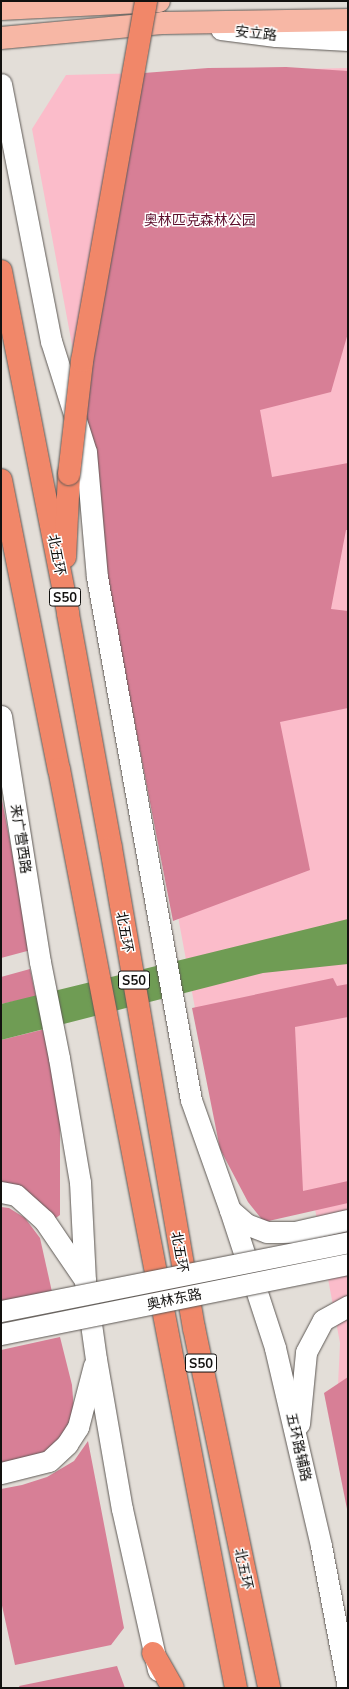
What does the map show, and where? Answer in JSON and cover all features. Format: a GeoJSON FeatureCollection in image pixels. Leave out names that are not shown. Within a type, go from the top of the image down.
{"type":"FeatureCollection","features":[{"type":"Feature","properties":{"kind":"highway"},"geometry":{"type":"LineString","coordinates":[[68,614],[65,565],[69,474],[82,361],[146,1]]}},
{"type":"Feature","properties":{"kind":"highway","name":"北五环"},"geometry":{"type":"LineString","coordinates":[[1,271],[68,614],[124,923],[194,1328],[269,1688]]}},
{"type":"Feature","properties":{"kind":"highway","name":"北五环"},"geometry":{"type":"LineString","coordinates":[[1,480],[112,1044],[236,1688]]}},
{"type":"Feature","properties":{"kind":"highway"},"geometry":{"type":"LineString","coordinates":[[153,1653],[173,1688]]}},
{"type":"Feature","properties":{"kind":"main road"},"geometry":{"type":"LineString","coordinates":[[1,9],[159,1]]}},
{"type":"Feature","properties":{"kind":"main road","name":"安立路"},"geometry":{"type":"LineString","coordinates":[[1,38],[164,23],[348,20]]}},
{"type":"Feature","properties":{"kind":"street","name":"安立路"},"geometry":{"type":"LineString","coordinates":[[164,23],[276,36],[348,40]]}},
{"type":"Feature","properties":{"kind":"street","name":"五环路辅路"},"geometry":{"type":"LineString","coordinates":[[1,84],[4,121],[51,341],[86,452],[97,577],[190,1100],[230,1210],[275,1348],[321,1546],[348,1688]]}},
{"type":"Feature","properties":{"kind":"street","name":"来广营西路"},"geometry":{"type":"LineString","coordinates":[[1,716],[40,962],[59,1058],[80,1182],[85,1281],[96,1359],[122,1509],[162,1688]]}},
{"type":"Feature","properties":{"kind":"street"},"geometry":{"type":"LineString","coordinates":[[1,1192],[16,1195],[44,1220],[85,1281]]}},
{"type":"Feature","properties":{"kind":"street"},"geometry":{"type":"LineString","coordinates":[[230,1210],[246,1224],[267,1232],[294,1232],[348,1220]]}},
{"type":"Feature","properties":{"kind":"street"},"geometry":{"type":"LineString","coordinates":[[348,1235],[345,1239],[348,1277]]}},
{"type":"Feature","properties":{"kind":"street","name":"奥林东路"},"geometry":{"type":"LineString","coordinates":[[1,1311],[348,1242]]}},
{"type":"Feature","properties":{"kind":"street","name":"奥林东路"},"geometry":{"type":"LineString","coordinates":[[1,1334],[348,1264]]}},
{"type":"Feature","properties":{"kind":"street"},"geometry":{"type":"LineString","coordinates":[[297,1439],[306,1352],[324,1320],[348,1306]]}},
{"type":"Feature","properties":{"kind":"street"},"geometry":{"type":"LineString","coordinates":[[1,1473],[48,1461],[67,1444],[78,1427],[96,1359]]}},
{"type":"Feature","properties":{"kind":"green space","name":"奥林匹克森林公园"},"geometry":{"type":"Polygon","coordinates":[[[286,67],[348,71],[348,333],[331,392],[260,410],[272,477],[348,463],[348,530],[346,530],[331,609],[348,611],[348,708],[280,722],[310,870],[173,921],[106,575],[84,422],[100,312],[144,73],[208,68],[286,67]]]}},
{"type":"Feature","properties":{"kind":"green space","name":"奥林匹克森林公园"},"geometry":{"type":"Polygon","coordinates":[[[348,68],[348,1492],[336,1427],[340,1343],[315,1209],[220,1143],[32,129],[66,75],[348,68]]]}},
{"type":"Feature","properties":{"kind":"green space"},"geometry":{"type":"Polygon","coordinates":[[[1,795],[31,950],[1,958],[1,795]]]}},
{"type":"Feature","properties":{"kind":"green space"},"geometry":{"type":"Polygon","coordinates":[[[30,969],[36,997],[1,1004],[1,977],[30,969]]]}},
{"type":"Feature","properties":{"kind":"green space"},"geometry":{"type":"Polygon","coordinates":[[[333,978],[337,986],[348,984],[348,1017],[295,1027],[303,1191],[348,1181],[348,1203],[264,1222],[248,1202],[220,1149],[192,1008],[333,978]]]}},
{"type":"Feature","properties":{"kind":"green space"},"geometry":{"type":"Polygon","coordinates":[[[45,1029],[60,1106],[60,1215],[53,1220],[1,1187],[1,1040],[45,1029]]]}},
{"type":"Feature","properties":{"kind":"green space"},"geometry":{"type":"Polygon","coordinates":[[[1,1207],[9,1208],[25,1218],[40,1238],[52,1292],[1,1303],[1,1207]]]}},
{"type":"Feature","properties":{"kind":"green space"},"geometry":{"type":"Polygon","coordinates":[[[60,1337],[72,1385],[74,1411],[56,1450],[1,1468],[1,1350],[60,1337]]]}},
{"type":"Feature","properties":{"kind":"green space"},"geometry":{"type":"Polygon","coordinates":[[[348,1377],[348,1514],[324,1393],[348,1377]]]}},
{"type":"Feature","properties":{"kind":"green space"},"geometry":{"type":"Polygon","coordinates":[[[88,1441],[124,1628],[111,1645],[15,1665],[1,1601],[1,1489],[22,1485],[47,1477],[74,1461],[88,1441]]]}},
{"type":"Feature","properties":{"kind":"green space"},"geometry":{"type":"Polygon","coordinates":[[[117,1666],[125,1688],[20,1688],[19,1686],[117,1666]]]}},
{"type":"Feature","properties":{"kind":"shaded area"},"geometry":{"type":"Polygon","coordinates":[[[348,919],[348,964],[263,973],[1,1040],[1,1004],[348,919]]]}}]}
